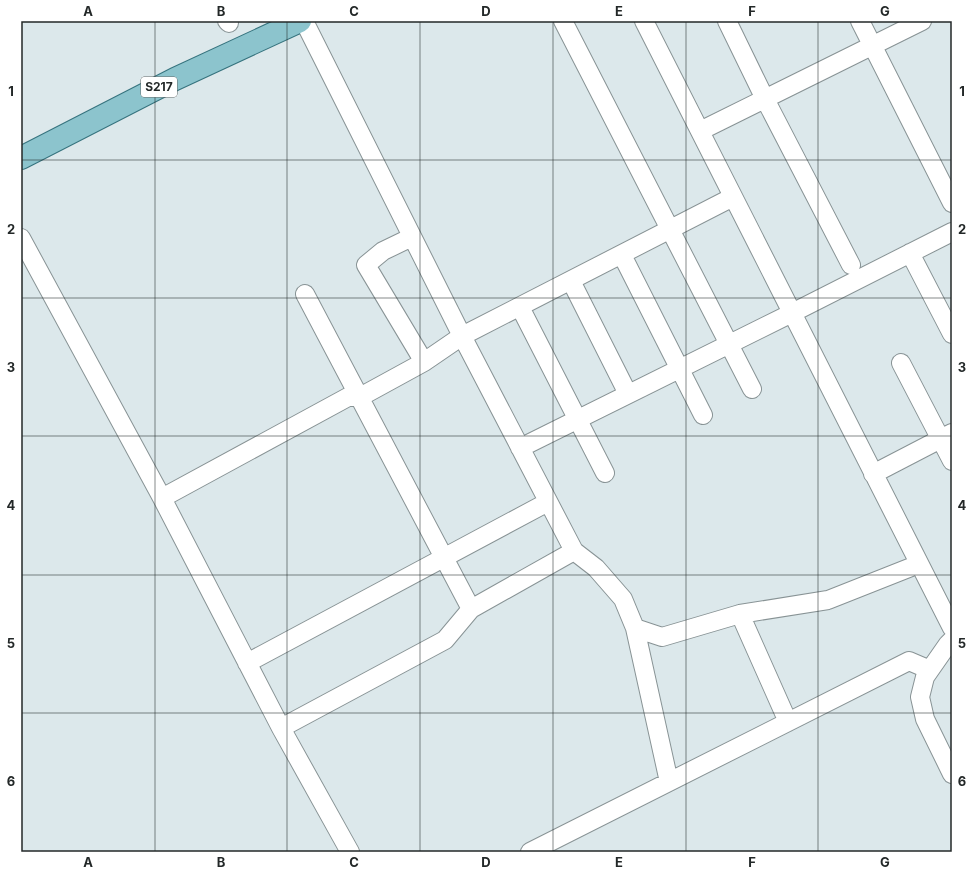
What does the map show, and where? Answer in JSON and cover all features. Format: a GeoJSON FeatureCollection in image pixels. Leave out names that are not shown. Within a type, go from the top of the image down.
{"type":"FeatureCollection","features":[{"type":"Feature","properties":{"kind":"main road","name":"S217"},"geometry":{"type":"LineString","coordinates":[[21,158],[175,79],[300,21]]}},
{"type":"Feature","properties":{"kind":"street"},"geometry":{"type":"LineString","coordinates":[[304,21],[462,336],[574,551],[596,568],[623,599],[635,628],[669,782]]}},
{"type":"Feature","properties":{"kind":"street"},"geometry":{"type":"LineString","coordinates":[[563,21],[752,389]]}},
{"type":"Feature","properties":{"kind":"street"},"geometry":{"type":"LineString","coordinates":[[644,21],[952,628]]}},
{"type":"Feature","properties":{"kind":"street"},"geometry":{"type":"LineString","coordinates":[[726,21],[851,265]]}},
{"type":"Feature","properties":{"kind":"street"},"geometry":{"type":"LineString","coordinates":[[860,21],[952,203]]}},
{"type":"Feature","properties":{"kind":"street"},"geometry":{"type":"LineString","coordinates":[[700,131],[922,21]]}},
{"type":"Feature","properties":{"kind":"street"},"geometry":{"type":"LineString","coordinates":[[162,498],[348,397],[360,397],[424,362],[462,336],[734,197]]}},
{"type":"Feature","properties":{"kind":"street"},"geometry":{"type":"LineString","coordinates":[[520,448],[952,232]]}},
{"type":"Feature","properties":{"kind":"street"},"geometry":{"type":"LineString","coordinates":[[412,237],[383,251],[366,265],[424,362]]}},
{"type":"Feature","properties":{"kind":"street"},"geometry":{"type":"LineString","coordinates":[[21,238],[162,498],[281,728],[350,852]]}},
{"type":"Feature","properties":{"kind":"street"},"geometry":{"type":"LineString","coordinates":[[910,253],[952,334]]}},
{"type":"Feature","properties":{"kind":"street"},"geometry":{"type":"LineString","coordinates":[[622,255],[703,415]]}},
{"type":"Feature","properties":{"kind":"street"},"geometry":{"type":"LineString","coordinates":[[571,281],[628,394]]}},
{"type":"Feature","properties":{"kind":"street"},"geometry":{"type":"LineString","coordinates":[[305,294],[471,609]]}},
{"type":"Feature","properties":{"kind":"street"},"geometry":{"type":"LineString","coordinates":[[520,307],[605,473]]}},
{"type":"Feature","properties":{"kind":"street"},"geometry":{"type":"LineString","coordinates":[[901,363],[946,436],[952,461]]}},
{"type":"Feature","properties":{"kind":"street"},"geometry":{"type":"LineString","coordinates":[[874,474],[946,436]]}},
{"type":"Feature","properties":{"kind":"street"},"geometry":{"type":"LineString","coordinates":[[247,663],[548,502]]}},
{"type":"Feature","properties":{"kind":"street"},"geometry":{"type":"LineString","coordinates":[[281,728],[445,640],[471,609],[574,551]]}},
{"type":"Feature","properties":{"kind":"street"},"geometry":{"type":"LineString","coordinates":[[635,628],[662,637],[740,614],[828,600],[919,564]]}},
{"type":"Feature","properties":{"kind":"street"},"geometry":{"type":"LineString","coordinates":[[740,614],[788,722]]}},
{"type":"Feature","properties":{"kind":"street"},"geometry":{"type":"LineString","coordinates":[[952,640],[925,677],[920,697],[925,720],[952,774]]}},
{"type":"Feature","properties":{"kind":"street"},"geometry":{"type":"LineString","coordinates":[[530,852],[909,661],[930,670]]}}]}
